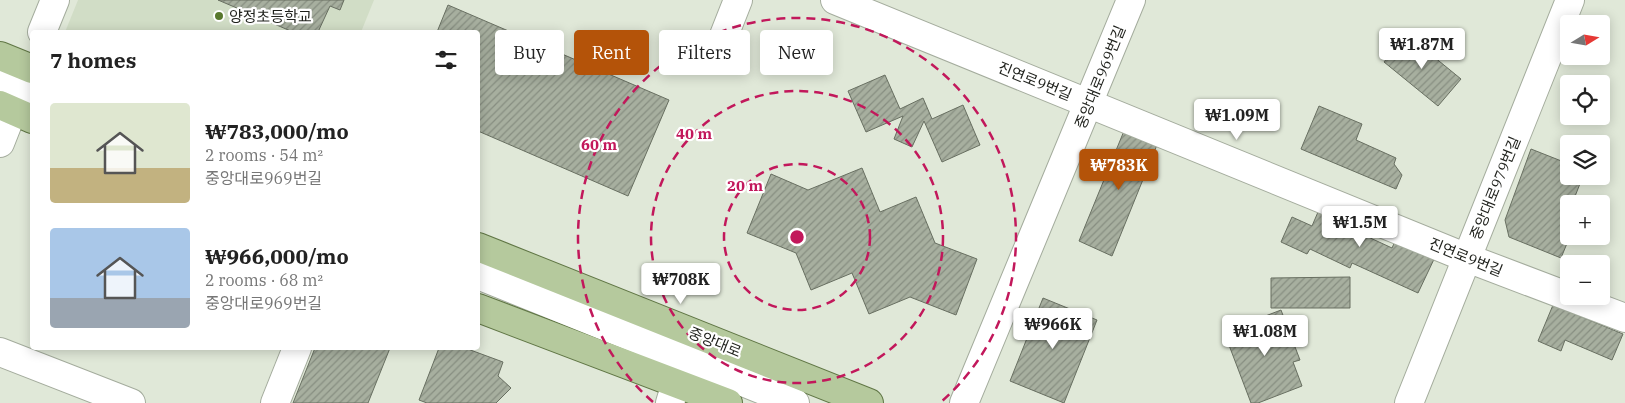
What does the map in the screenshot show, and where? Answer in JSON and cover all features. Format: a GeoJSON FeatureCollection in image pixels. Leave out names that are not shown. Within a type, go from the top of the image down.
{"type":"FeatureCollection","features":[{"type":"Feature","properties":{"kind":"main road"},"geometry":{"type":"LineString","coordinates":[[0,56],[30,64]]}},
{"type":"Feature","properties":{"kind":"main road","name":"중앙대로"},"geometry":{"type":"LineString","coordinates":[[480,248],[869,403]]}},
{"type":"Feature","properties":{"kind":"main road"},"geometry":{"type":"LineString","coordinates":[[480,309],[673,393],[728,403]]}},
{"type":"Feature","properties":{"kind":"street"},"geometry":{"type":"LineString","coordinates":[[43,30],[55,0]]}},
{"type":"Feature","properties":{"kind":"street"},"geometry":{"type":"LineString","coordinates":[[726,30],[738,0]]}},
{"type":"Feature","properties":{"kind":"street","name":"진연로9번길"},"geometry":{"type":"LineString","coordinates":[[835,0],[1467,258],[1625,318]]}},
{"type":"Feature","properties":{"kind":"street","name":"중앙대로969번길"},"geometry":{"type":"LineString","coordinates":[[964,403],[1131,0]]}},
{"type":"Feature","properties":{"kind":"street","name":"중앙대로979번길"},"geometry":{"type":"LineString","coordinates":[[1409,403],[1570,0]]}},
{"type":"Feature","properties":{"kind":"street"},"geometry":{"type":"LineString","coordinates":[[0,82],[19,107],[0,143]]}},
{"type":"Feature","properties":{"kind":"street"},"geometry":{"type":"LineString","coordinates":[[480,276],[795,403]]}},
{"type":"Feature","properties":{"kind":"street"},"geometry":{"type":"LineString","coordinates":[[275,403],[296,350]]}},
{"type":"Feature","properties":{"kind":"street"},"geometry":{"type":"LineString","coordinates":[[0,352],[131,403]]}},
{"type":"Feature","properties":{"kind":"shaded area","name":"양정초등학교"},"geometry":{"type":"Polygon","coordinates":[[[78,0],[374,0],[362,30],[66,30],[78,0]]]}},
{"type":"Feature","properties":{"kind":"building"},"geometry":{"type":"Polygon","coordinates":[[[218,0],[344,0],[340,10],[330,6],[319,30],[288,30],[218,0]]]}},
{"type":"Feature","properties":{"kind":"building"},"geometry":{"type":"Polygon","coordinates":[[[448,5],[506,30],[495,30],[495,75],[564,75],[564,55],[574,59],[574,75],[611,75],[669,100],[628,196],[480,132],[480,30],[438,30],[448,5]]]}},
{"type":"Feature","properties":{"kind":"building"},"geometry":{"type":"Polygon","coordinates":[[[1406,34],[1461,79],[1438,106],[1384,62],[1406,34]]]}},
{"type":"Feature","properties":{"kind":"building"},"geometry":{"type":"Polygon","coordinates":[[[885,75],[900,109],[923,98],[932,119],[963,105],[980,145],[942,162],[924,121],[912,147],[894,139],[903,116],[866,132],[848,91],[885,75]]]}},
{"type":"Feature","properties":{"kind":"building"},"geometry":{"type":"Polygon","coordinates":[[[1319,106],[1362,124],[1356,140],[1396,158],[1394,164],[1402,175],[1396,189],[1301,149],[1319,106]]]}},
{"type":"Feature","properties":{"kind":"building"},"geometry":{"type":"Polygon","coordinates":[[[1126,126],[1159,140],[1112,256],[1079,241],[1126,126]]]}},
{"type":"Feature","properties":{"kind":"building"},"geometry":{"type":"Polygon","coordinates":[[[1531,149],[1560,160],[1560,185],[1579,185],[1576,195],[1560,195],[1560,245],[1566,245],[1560,258],[1509,237],[1505,220],[1531,149]]]}},
{"type":"Feature","properties":{"kind":"building"},"geometry":{"type":"Polygon","coordinates":[[[862,168],[880,212],[916,197],[935,243],[977,259],[956,315],[910,297],[869,314],[852,273],[811,290],[796,253],[747,233],[771,174],[808,190],[862,168]]]}},
{"type":"Feature","properties":{"kind":"building"},"geometry":{"type":"Polygon","coordinates":[[[1321,205],[1370,228],[1366,236],[1392,248],[1397,237],[1436,255],[1418,293],[1352,263],[1350,268],[1310,249],[1307,254],[1281,242],[1292,217],[1312,226],[1321,205]]]}},
{"type":"Feature","properties":{"kind":"building"},"geometry":{"type":"Polygon","coordinates":[[[1350,277],[1350,308],[1271,308],[1271,278],[1350,277]]]}},
{"type":"Feature","properties":{"kind":"building"},"geometry":{"type":"Polygon","coordinates":[[[1043,298],[1097,320],[1064,403],[1010,381],[1043,298]]]}},
{"type":"Feature","properties":{"kind":"building"},"geometry":{"type":"Polygon","coordinates":[[[1553,305],[1623,334],[1612,360],[1565,340],[1561,351],[1538,341],[1553,305]]]}},
{"type":"Feature","properties":{"kind":"building"},"geometry":{"type":"Polygon","coordinates":[[[1281,310],[1300,360],[1293,362],[1302,386],[1258,403],[1251,403],[1224,332],[1281,310]]]}},
{"type":"Feature","properties":{"kind":"building"},"geometry":{"type":"Polygon","coordinates":[[[314,350],[389,350],[368,403],[293,403],[314,350]]]}},
{"type":"Feature","properties":{"kind":"building"},"geometry":{"type":"Polygon","coordinates":[[[438,350],[470,350],[503,362],[498,376],[511,388],[496,403],[427,403],[419,400],[438,350]]]}},
{"type":"Feature","properties":{"kind":"place","name":"양정초등학교"},"geometry":{"type":"Point","coordinates":[219,16]}}]}
